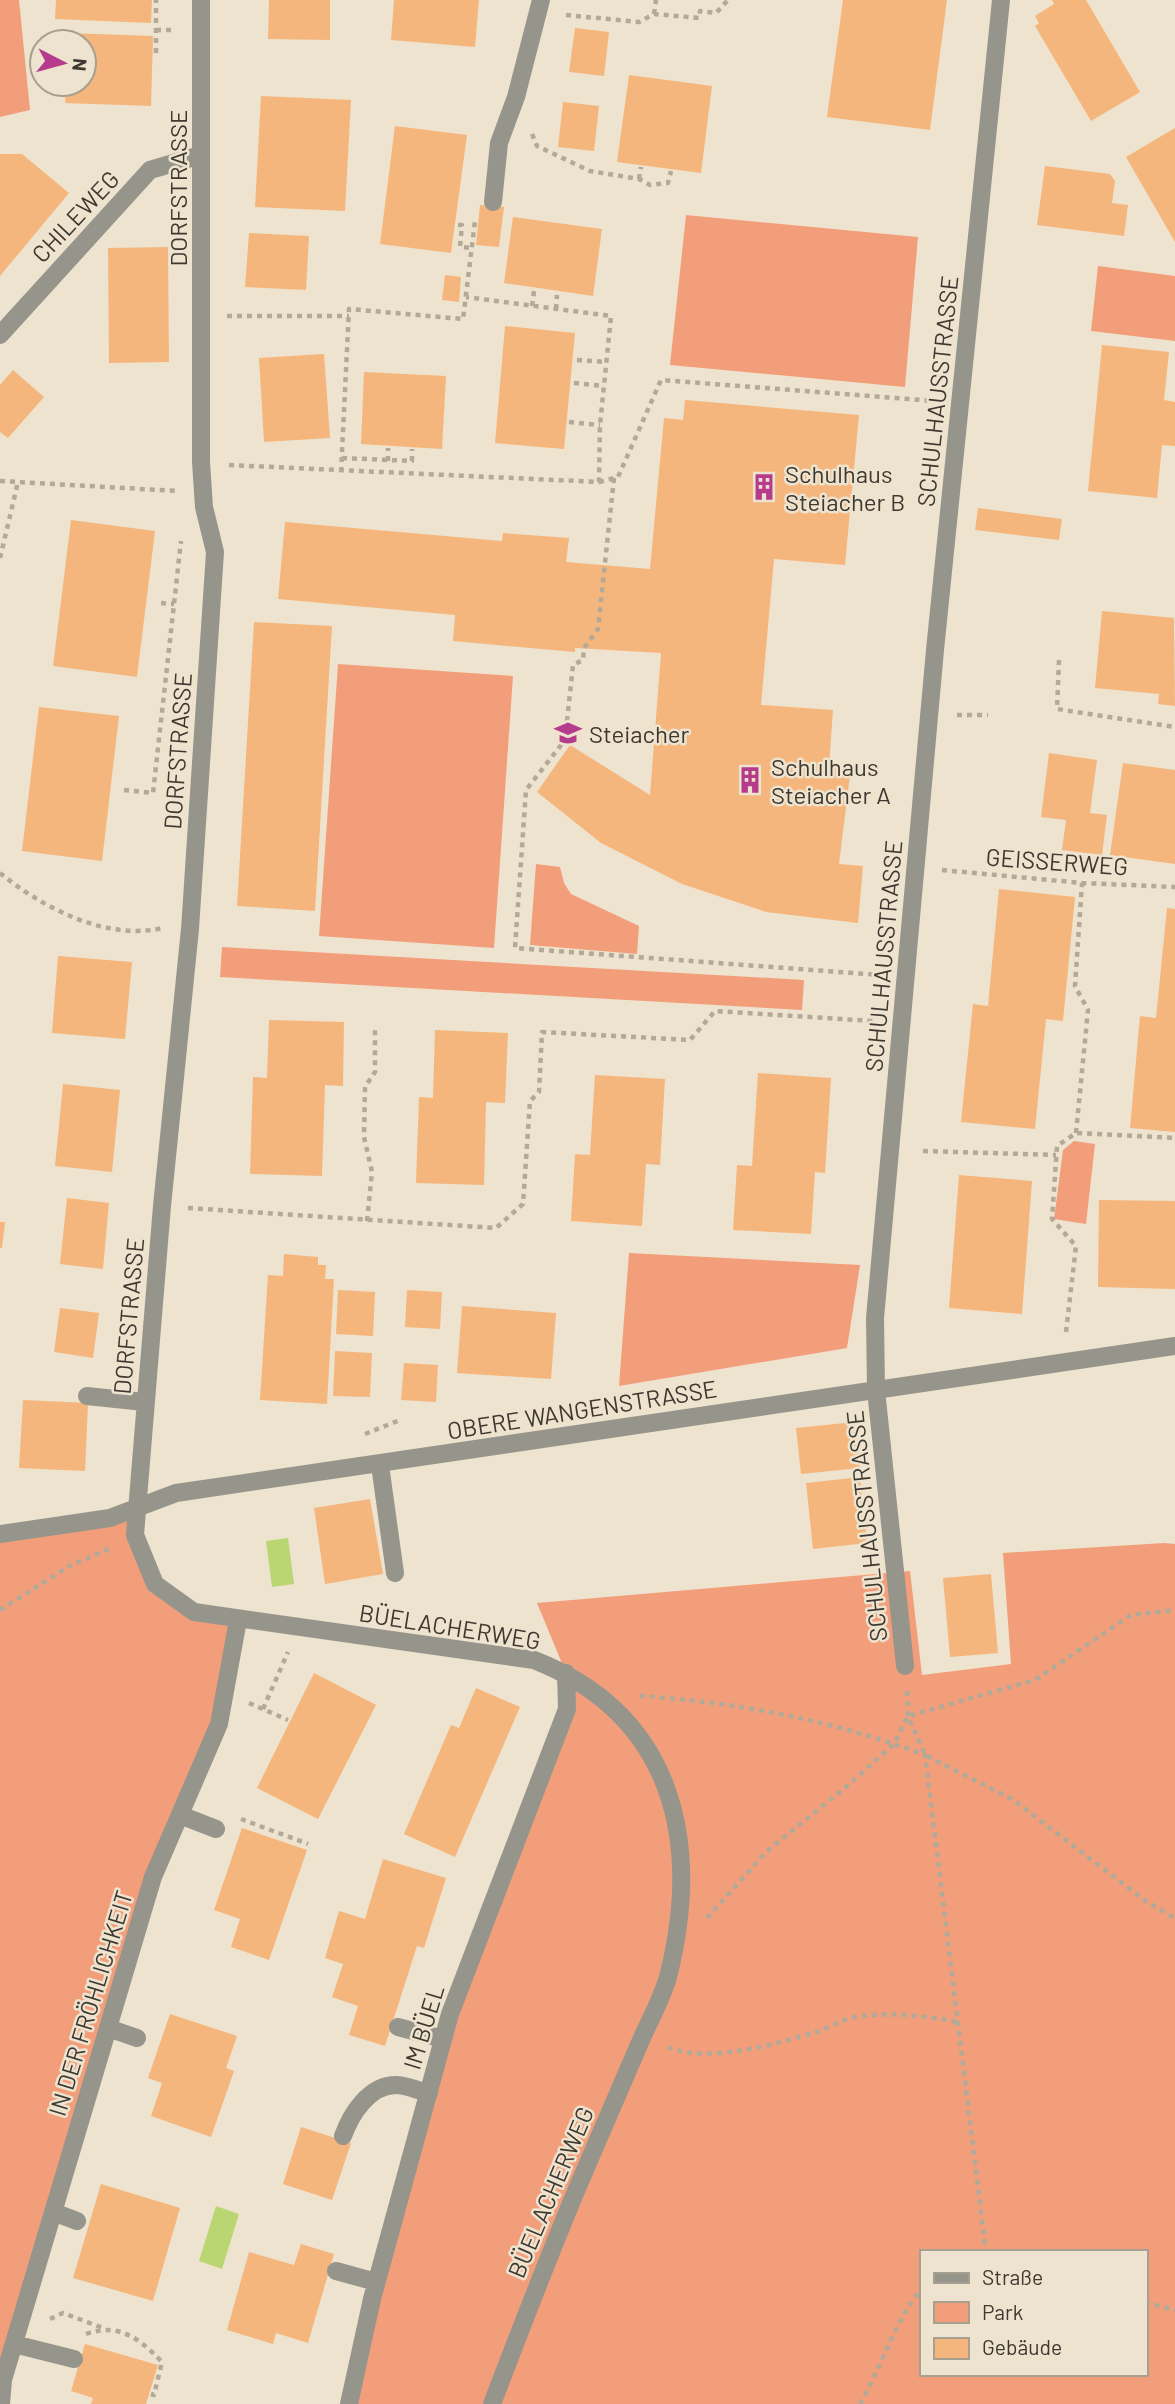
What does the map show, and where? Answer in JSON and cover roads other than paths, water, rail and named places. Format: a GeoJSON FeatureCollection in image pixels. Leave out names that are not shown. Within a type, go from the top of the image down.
{"type":"FeatureCollection","features":[{"type":"Feature","properties":{"kind":"street","name":"DORFSTRASSE"},"geometry":{"type":"LineString","coordinates":[[139,1505],[144,1402],[190,929],[215,552],[203,490],[201,0]]}},
{"type":"Feature","properties":{"kind":"street","name":"SCHULHAUSSTRASSE"},"geometry":{"type":"LineString","coordinates":[[905,1666],[876,1390],[875,1318],[1000,0]]}},
{"type":"Feature","properties":{"kind":"street"},"geometry":{"type":"LineString","coordinates":[[493,202],[499,143],[516,97],[541,6]]}},
{"type":"Feature","properties":{"kind":"street","name":"CHILEWEG"},"geometry":{"type":"LineString","coordinates":[[0,335],[150,170],[201,155]]}},
{"type":"Feature","properties":{"kind":"street","name":"OBERE WANGENSTRASSE"},"geometry":{"type":"LineString","coordinates":[[0,1534],[110,1518],[176,1493],[1175,1346]]}},
{"type":"Feature","properties":{"kind":"street"},"geometry":{"type":"LineString","coordinates":[[87,1396],[144,1402]]}},
{"type":"Feature","properties":{"kind":"street"},"geometry":{"type":"LineString","coordinates":[[380,1465],[395,1573]]}},
{"type":"Feature","properties":{"kind":"street","name":"BÜELACHERWEG"},"geometry":{"type":"LineString","coordinates":[[139,1505],[135,1535],[155,1584],[194,1612],[534,1660],[566,1673],[605,1701],[643,1744],[669,1789],[680,1843],[681,1907],[667,1979],[562,2222],[492,2404]]}},
{"type":"Feature","properties":{"kind":"street","name":"IN DER FRÖHLICHKEIT"},"geometry":{"type":"LineString","coordinates":[[1,2404],[3,2380],[153,1877],[219,1724],[238,1620]]}},
{"type":"Feature","properties":{"kind":"street","name":"IM BÜEL"},"geometry":{"type":"LineString","coordinates":[[349,2404],[376,2282],[443,2039],[568,1709],[566,1673]]}},
{"type":"Feature","properties":{"kind":"street"},"geometry":{"type":"LineString","coordinates":[[180,1815],[216,1829]]}},
{"type":"Feature","properties":{"kind":"street"},"geometry":{"type":"LineString","coordinates":[[398,2027],[443,2039]]}},
{"type":"Feature","properties":{"kind":"street"},"geometry":{"type":"LineString","coordinates":[[108,2028],[136,2038]]}},
{"type":"Feature","properties":{"kind":"street"},"geometry":{"type":"LineString","coordinates":[[343,2136],[348,2121],[374,2092],[396,2085],[429,2093]]}},
{"type":"Feature","properties":{"kind":"street"},"geometry":{"type":"LineString","coordinates":[[53,2212],[77,2221]]}},
{"type":"Feature","properties":{"kind":"street"},"geometry":{"type":"LineString","coordinates":[[336,2271],[376,2282]]}},
{"type":"Feature","properties":{"kind":"street"},"geometry":{"type":"LineString","coordinates":[[14,2344],[74,2359]]}},
{"type":"Feature","properties":{"kind":"place","name":"Schulhaus Steiacher B"},"geometry":{"type":"Point","coordinates":[764,487]}},
{"type":"Feature","properties":{"kind":"place","name":"Steiacher"},"geometry":{"type":"Point","coordinates":[568,733]}},
{"type":"Feature","properties":{"kind":"place","name":"Schulhaus Steiacher A"},"geometry":{"type":"Point","coordinates":[750,780]}}]}
